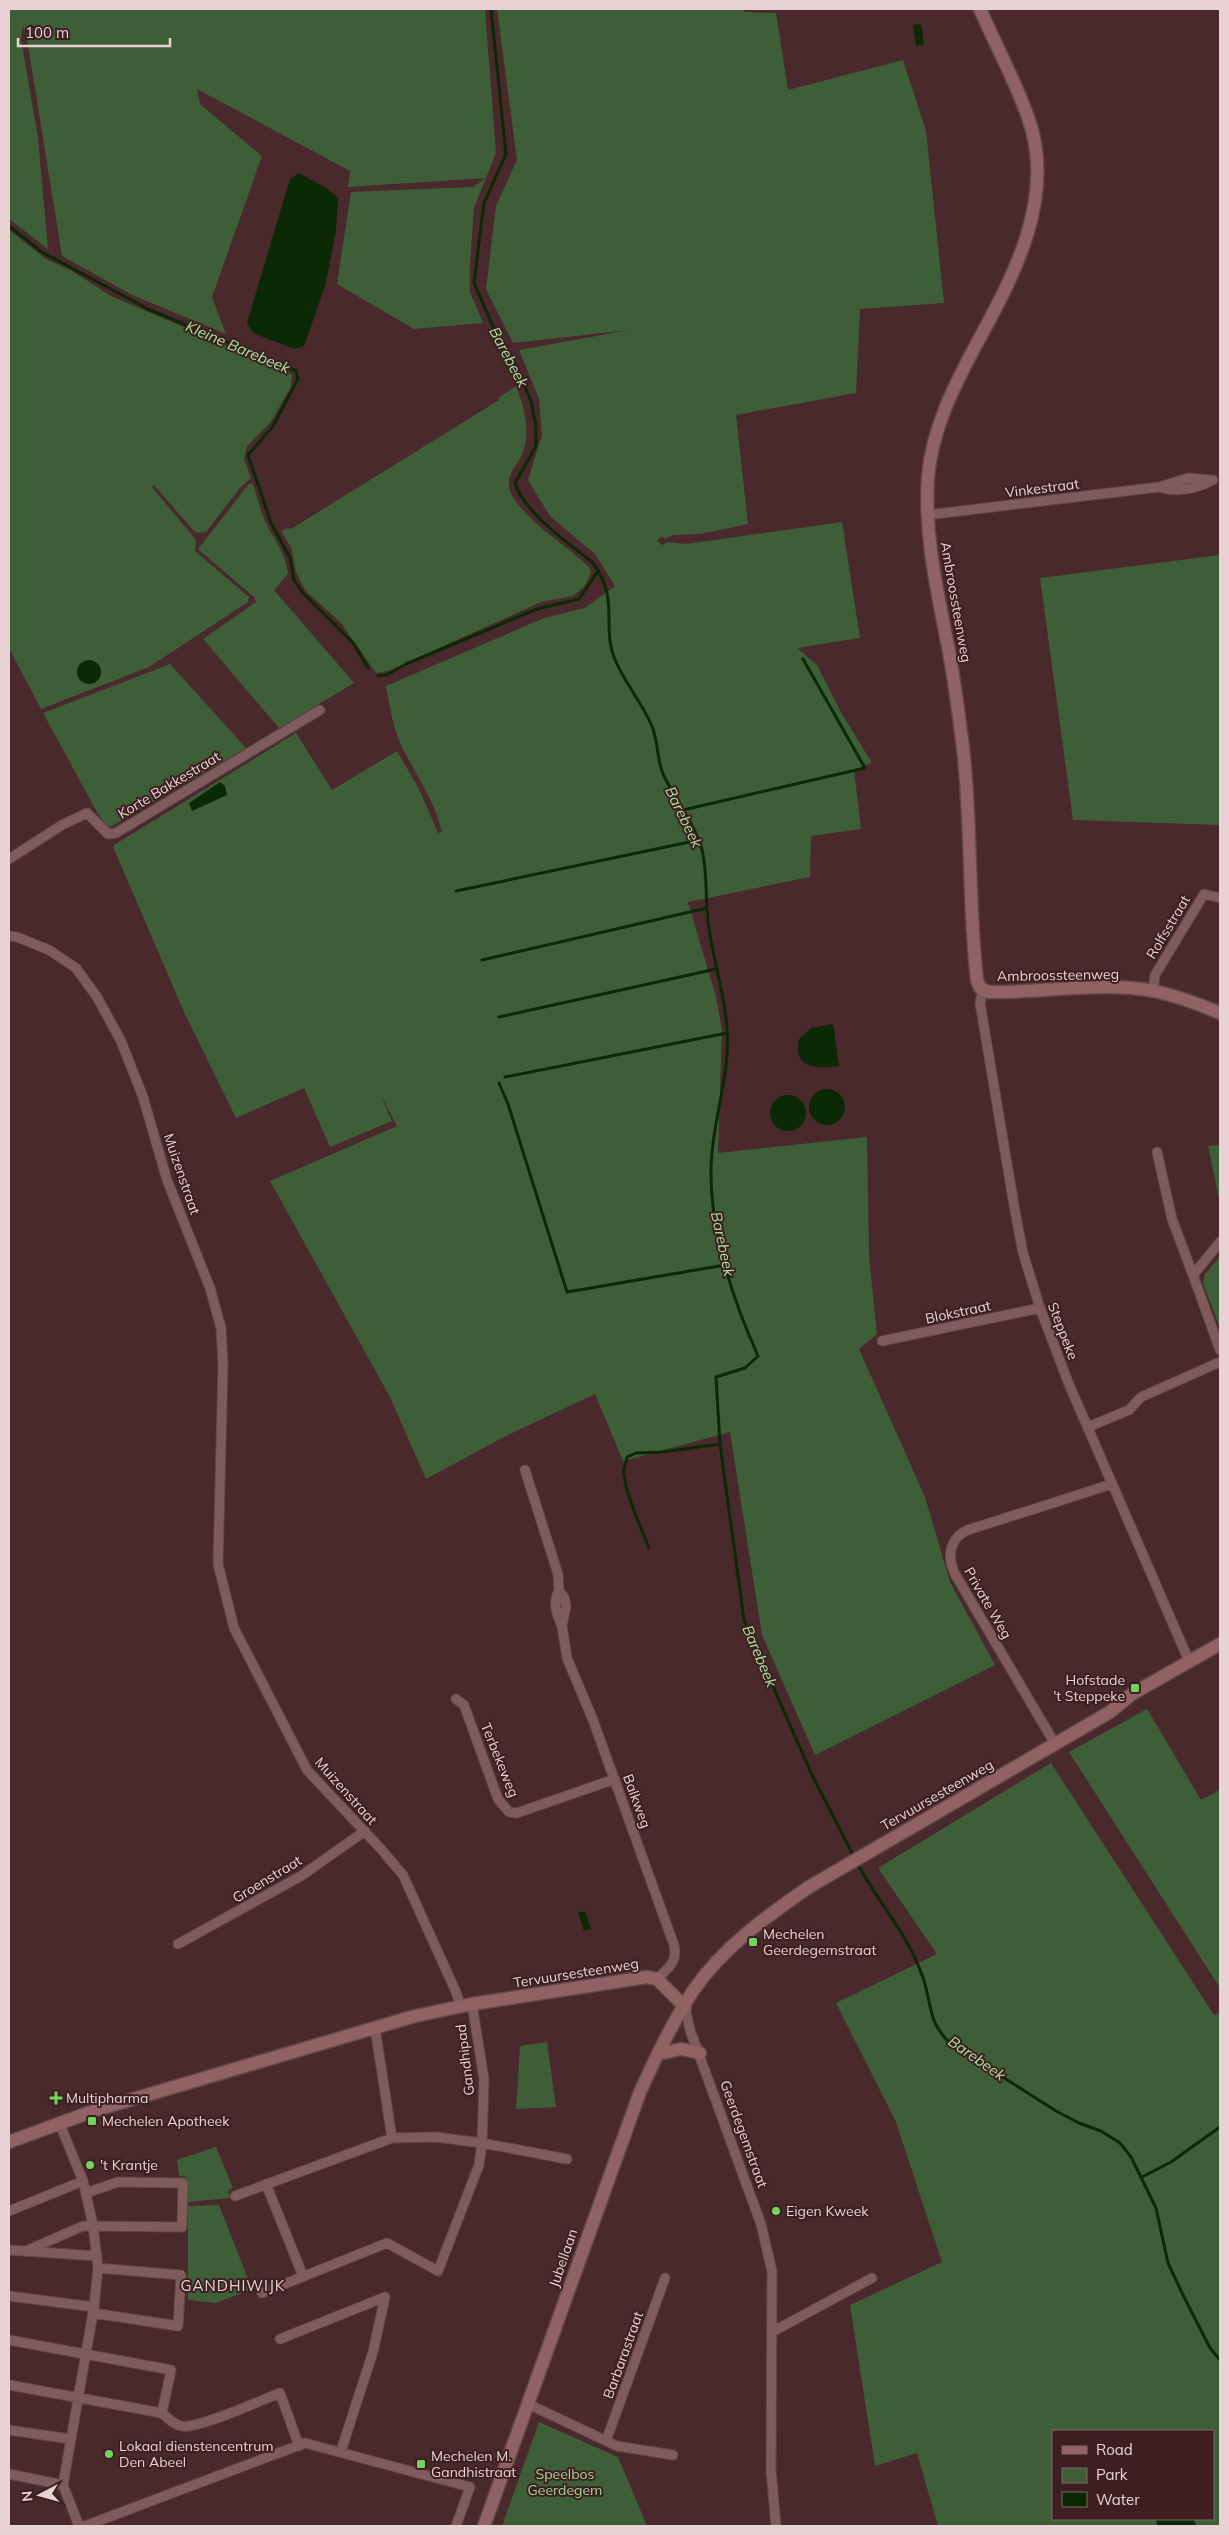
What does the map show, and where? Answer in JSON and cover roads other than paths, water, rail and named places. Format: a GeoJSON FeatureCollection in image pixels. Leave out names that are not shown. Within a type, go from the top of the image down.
{"type":"FeatureCollection","features":[{"type":"Feature","properties":{"kind":"street","name":"Ambroossteenweg"},"geometry":{"type":"LineString","coordinates":[[980,9],[1031,129],[1036,163],[1032,217],[1021,255],[942,416],[931,453],[927,515],[930,551],[954,680],[964,751],[977,980],[983,990],[999,992],[1123,988],[1153,991],[1185,999],[1220,1012]]}},
{"type":"Feature","properties":{"kind":"street","name":"Vinkestraat"},"geometry":{"type":"LineString","coordinates":[[927,515],[1159,487],[1171,491],[1186,490],[1217,479]]}},
{"type":"Feature","properties":{"kind":"street","name":"Korte Bakkestraat"},"geometry":{"type":"LineString","coordinates":[[9,859],[62,825],[87,814],[108,834],[120,831],[320,710]]}},
{"type":"Feature","properties":{"kind":"street","name":"Rolfsstraat"},"geometry":{"type":"LineString","coordinates":[[1153,991],[1155,975],[1204,894],[1220,898]]}},
{"type":"Feature","properties":{"kind":"street","name":"Muizenstraat"},"geometry":{"type":"LineString","coordinates":[[9,936],[18,937],[50,950],[76,968],[97,997],[121,1041],[143,1097],[167,1180],[210,1288],[220,1328],[223,1365],[218,1564],[227,1604],[242,1645],[306,1770],[364,1831],[402,1876],[456,1992],[466,2005]]}},
{"type":"Feature","properties":{"kind":"street","name":"Steppeke"},"geometry":{"type":"LineString","coordinates":[[983,990],[980,1003],[1023,1253],[1040,1308],[1088,1427],[1190,1661]]}},
{"type":"Feature","properties":{"kind":"street"},"geometry":{"type":"LineString","coordinates":[[1157,1152],[1172,1219],[1220,1350]]}},
{"type":"Feature","properties":{"kind":"street"},"geometry":{"type":"LineString","coordinates":[[1193,1275],[1220,1242]]}},
{"type":"Feature","properties":{"kind":"street","name":"Blokstraat"},"geometry":{"type":"LineString","coordinates":[[882,1341],[1040,1308]]}},
{"type":"Feature","properties":{"kind":"street"},"geometry":{"type":"LineString","coordinates":[[1088,1427],[1129,1410],[1141,1397],[1220,1362]]}},
{"type":"Feature","properties":{"kind":"street","name":"Balkweg"},"geometry":{"type":"LineString","coordinates":[[525,1470],[558,1574],[559,1591],[564,1597],[566,1606],[562,1626],[567,1658],[615,1779],[674,1945],[676,1954],[674,1963],[656,1979]]}},
{"type":"Feature","properties":{"kind":"street","name":"Private Weg"},"geometry":{"type":"LineString","coordinates":[[1055,1744],[955,1574],[950,1560],[951,1548],[957,1537],[968,1530],[1112,1484]]}},
{"type":"Feature","properties":{"kind":"street","name":"Tervuursesteenweg"},"geometry":{"type":"LineString","coordinates":[[9,2142],[59,2122],[375,2028],[466,2005],[641,1976],[656,1979],[685,2007],[694,1991],[717,1963],[762,1919],[842,1866],[1110,1712],[1132,1694],[1220,1644]]}},
{"type":"Feature","properties":{"kind":"street","name":"Terbekeweg"},"geometry":{"type":"LineString","coordinates":[[456,1699],[464,1705],[498,1799],[509,1812],[517,1813],[615,1779]]}},
{"type":"Feature","properties":{"kind":"street","name":"Groenstraat"},"geometry":{"type":"LineString","coordinates":[[178,1944],[301,1876],[364,1831]]}},
{"type":"Feature","properties":{"kind":"street","name":"Gandhipad"},"geometry":{"type":"LineString","coordinates":[[303,2276],[387,2243],[438,2271],[479,2165],[482,2143],[484,2078],[466,2005]]}},
{"type":"Feature","properties":{"kind":"street","name":"Geerdegemstraat"},"geometry":{"type":"LineString","coordinates":[[685,2007],[690,2030],[761,2224],[772,2271],[771,2470],[776,2526]]}},
{"type":"Feature","properties":{"kind":"street","name":"Jubellaan"},"geometry":{"type":"LineString","coordinates":[[484,2526],[625,2131],[658,2054],[685,2007]]}},
{"type":"Feature","properties":{"kind":"street"},"geometry":{"type":"LineString","coordinates":[[375,2028],[392,2138]]}},
{"type":"Feature","properties":{"kind":"street"},"geometry":{"type":"LineString","coordinates":[[658,2054],[683,2049],[700,2053]]}},
{"type":"Feature","properties":{"kind":"street"},"geometry":{"type":"LineString","coordinates":[[59,2122],[83,2181],[93,2225],[98,2268],[93,2310],[62,2484],[79,2526]]}},
{"type":"Feature","properties":{"kind":"street"},"geometry":{"type":"LineString","coordinates":[[235,2196],[392,2138],[436,2137],[482,2143],[567,2159]]}},
{"type":"Feature","properties":{"kind":"street"},"geometry":{"type":"LineString","coordinates":[[9,2211],[83,2181]]}},
{"type":"Feature","properties":{"kind":"street"},"geometry":{"type":"LineString","coordinates":[[26,2251],[83,2226],[182,2227],[183,2183],[118,2182],[86,2193]]}},
{"type":"Feature","properties":{"kind":"street"},"geometry":{"type":"LineString","coordinates":[[262,2293],[303,2276],[266,2184]]}},
{"type":"Feature","properties":{"kind":"street"},"geometry":{"type":"LineString","coordinates":[[9,2250],[97,2256]]}},
{"type":"Feature","properties":{"kind":"street"},"geometry":{"type":"LineString","coordinates":[[9,2296],[178,2326],[181,2275],[98,2268]]}},
{"type":"Feature","properties":{"kind":"street","name":"Barbarastraat"},"geometry":{"type":"LineString","coordinates":[[606,2441],[665,2278]]}},
{"type":"Feature","properties":{"kind":"street"},"geometry":{"type":"LineString","coordinates":[[772,2332],[872,2278]]}},
{"type":"Feature","properties":{"kind":"street"},"geometry":{"type":"LineString","coordinates":[[280,2339],[385,2297],[373,2352],[341,2452]]}},
{"type":"Feature","properties":{"kind":"street"},"geometry":{"type":"LineString","coordinates":[[9,2340],[171,2370],[162,2413]]}},
{"type":"Feature","properties":{"kind":"street"},"geometry":{"type":"LineString","coordinates":[[9,2385],[162,2413],[169,2420],[182,2426],[199,2424],[280,2393],[299,2446]]}},
{"type":"Feature","properties":{"kind":"street"},"geometry":{"type":"LineString","coordinates":[[528,2404],[617,2446],[673,2455]]}},
{"type":"Feature","properties":{"kind":"street"},"geometry":{"type":"LineString","coordinates":[[9,2430],[70,2439]]}},
{"type":"Feature","properties":{"kind":"street"},"geometry":{"type":"LineString","coordinates":[[86,2526],[305,2443],[470,2487],[456,2526]]}},
{"type":"Feature","properties":{"kind":"street"},"geometry":{"type":"LineString","coordinates":[[9,2474],[62,2484]]}},
{"type":"Feature","properties":{"kind":"water"},"geometry":{"type":"Polygon","coordinates":[[[921,24],[924,45],[916,46],[913,25],[921,24]]]}},
{"type":"Feature","properties":{"kind":"water"},"geometry":{"type":"Polygon","coordinates":[[[299,173],[326,188],[338,198],[336,230],[326,283],[304,346],[295,349],[253,333],[247,323],[290,179],[299,173]]]}},
{"type":"Feature","properties":{"kind":"water"},"geometry":{"type":"Polygon","coordinates":[[[89,660],[94,661],[100,667],[100,677],[94,683],[89,684],[84,683],[78,677],[77,672],[78,667],[84,661],[89,660]]]}},
{"type":"Feature","properties":{"kind":"water"},"geometry":{"type":"Polygon","coordinates":[[[220,782],[225,786],[227,795],[192,811],[189,803],[220,782]]]}},
{"type":"Feature","properties":{"kind":"water"},"geometry":{"type":"Polygon","coordinates":[[[833,1024],[839,1066],[815,1067],[803,1062],[799,1056],[799,1039],[811,1028],[833,1024]]]}},
{"type":"Feature","properties":{"kind":"water"},"geometry":{"type":"Polygon","coordinates":[[[827,1089],[839,1095],[845,1107],[839,1119],[827,1125],[815,1119],[809,1107],[815,1095],[827,1089]]]}},
{"type":"Feature","properties":{"kind":"water"},"geometry":{"type":"Polygon","coordinates":[[[788,1095],[800,1101],[806,1113],[800,1125],[788,1131],[776,1125],[770,1113],[776,1101],[788,1095]]]}},
{"type":"Feature","properties":{"kind":"water"},"geometry":{"type":"Polygon","coordinates":[[[585,1911],[591,1929],[584,1931],[578,1913],[585,1911]]]}},
{"type":"Feature","properties":{"kind":"water"},"geometry":{"type":"Polygon","coordinates":[[[1156,2520],[1194,2520],[1197,2526],[1157,2526],[1156,2520]]]}},
{"type":"Feature","properties":{"kind":"waterway","name":"Barebeek"},"geometry":{"type":"LineString","coordinates":[[491,9],[506,154],[484,203],[474,283],[494,329],[516,365],[531,401],[536,426],[536,446],[515,483],[520,494],[537,516],[593,563],[601,577],[606,590],[610,637],[616,662],[654,730],[661,770],[698,837],[701,846],[706,874],[708,921],[723,1000],[728,1045],[712,1150],[711,1168],[714,1217],[731,1288],[758,1356],[745,1368],[716,1377],[720,1444],[744,1620],[811,1773],[854,1857]]}},
{"type":"Feature","properties":{"kind":"waterway","name":"Kleine Barebeek"},"geometry":{"type":"LineString","coordinates":[[9,226],[42,252],[148,309],[296,371],[298,379],[273,426],[248,455],[271,523],[290,558],[294,580],[303,593],[354,644],[368,668]]}},
{"type":"Feature","properties":{"kind":"waterway"},"geometry":{"type":"LineString","coordinates":[[378,676],[387,675],[406,664],[537,609],[579,599],[598,571]]}},
{"type":"Feature","properties":{"kind":"waterway"},"geometry":{"type":"LineString","coordinates":[[683,810],[865,768],[803,659]]}},
{"type":"Feature","properties":{"kind":"waterway"},"geometry":{"type":"LineString","coordinates":[[456,891],[699,840]]}},
{"type":"Feature","properties":{"kind":"waterway"},"geometry":{"type":"LineString","coordinates":[[482,960],[707,908]]}},
{"type":"Feature","properties":{"kind":"waterway"},"geometry":{"type":"LineString","coordinates":[[499,1017],[716,969]]}},
{"type":"Feature","properties":{"kind":"waterway"},"geometry":{"type":"LineString","coordinates":[[505,1077],[727,1033]]}},
{"type":"Feature","properties":{"kind":"waterway"},"geometry":{"type":"LineString","coordinates":[[499,1083],[508,1104],[567,1292],[725,1265]]}},
{"type":"Feature","properties":{"kind":"waterway"},"geometry":{"type":"LineString","coordinates":[[649,1548],[626,1485],[624,1468],[627,1457],[636,1453],[663,1452],[720,1444]]}},
{"type":"Feature","properties":{"kind":"waterway","name":"Barebeek"},"geometry":{"type":"LineString","coordinates":[[857,1863],[901,1932],[916,1960],[925,1985],[931,2012],[937,2028],[943,2036],[951,2044],[1056,2111],[1079,2123],[1101,2131],[1120,2143],[1131,2157],[1156,2208],[1168,2263],[1210,2348],[1220,2360]]}},
{"type":"Feature","properties":{"kind":"waterway"},"geometry":{"type":"LineString","coordinates":[[1142,2177],[1171,2162],[1220,2127]]}},
{"type":"Feature","properties":{"kind":"place","name":"Hofstade 't Steppeke"},"geometry":{"type":"Point","coordinates":[1135,1688]}},
{"type":"Feature","properties":{"kind":"place","name":"Mechelen Geerdegemstraat"},"geometry":{"type":"Point","coordinates":[753,1942]}},
{"type":"Feature","properties":{"kind":"place","name":"Multipharma"},"geometry":{"type":"Point","coordinates":[56,2098]}},
{"type":"Feature","properties":{"kind":"place","name":"Mechelen Apotheek"},"geometry":{"type":"Point","coordinates":[92,2121]}},
{"type":"Feature","properties":{"kind":"place","name":"'t Krantje"},"geometry":{"type":"Point","coordinates":[90,2165]}},
{"type":"Feature","properties":{"kind":"place","name":"Eigen Kweek"},"geometry":{"type":"Point","coordinates":[776,2211]}},
{"type":"Feature","properties":{"kind":"place","name":"Lokaal dienstencentrum Den Abeel"},"geometry":{"type":"Point","coordinates":[109,2454]}},
{"type":"Feature","properties":{"kind":"place","name":"Mechelen M. Gandhistraat"},"geometry":{"type":"Point","coordinates":[421,2464]}},
{"type":"Feature","properties":{"kind":"district","name":"GANDHIWIJK"},"geometry":{"type":"Point","coordinates":[233,2285]}},
{"type":"Feature","properties":{"kind":"park label","name":"Speelbos Geerdegem"},"geometry":{"type":"Point","coordinates":[565,2482]}}]}
